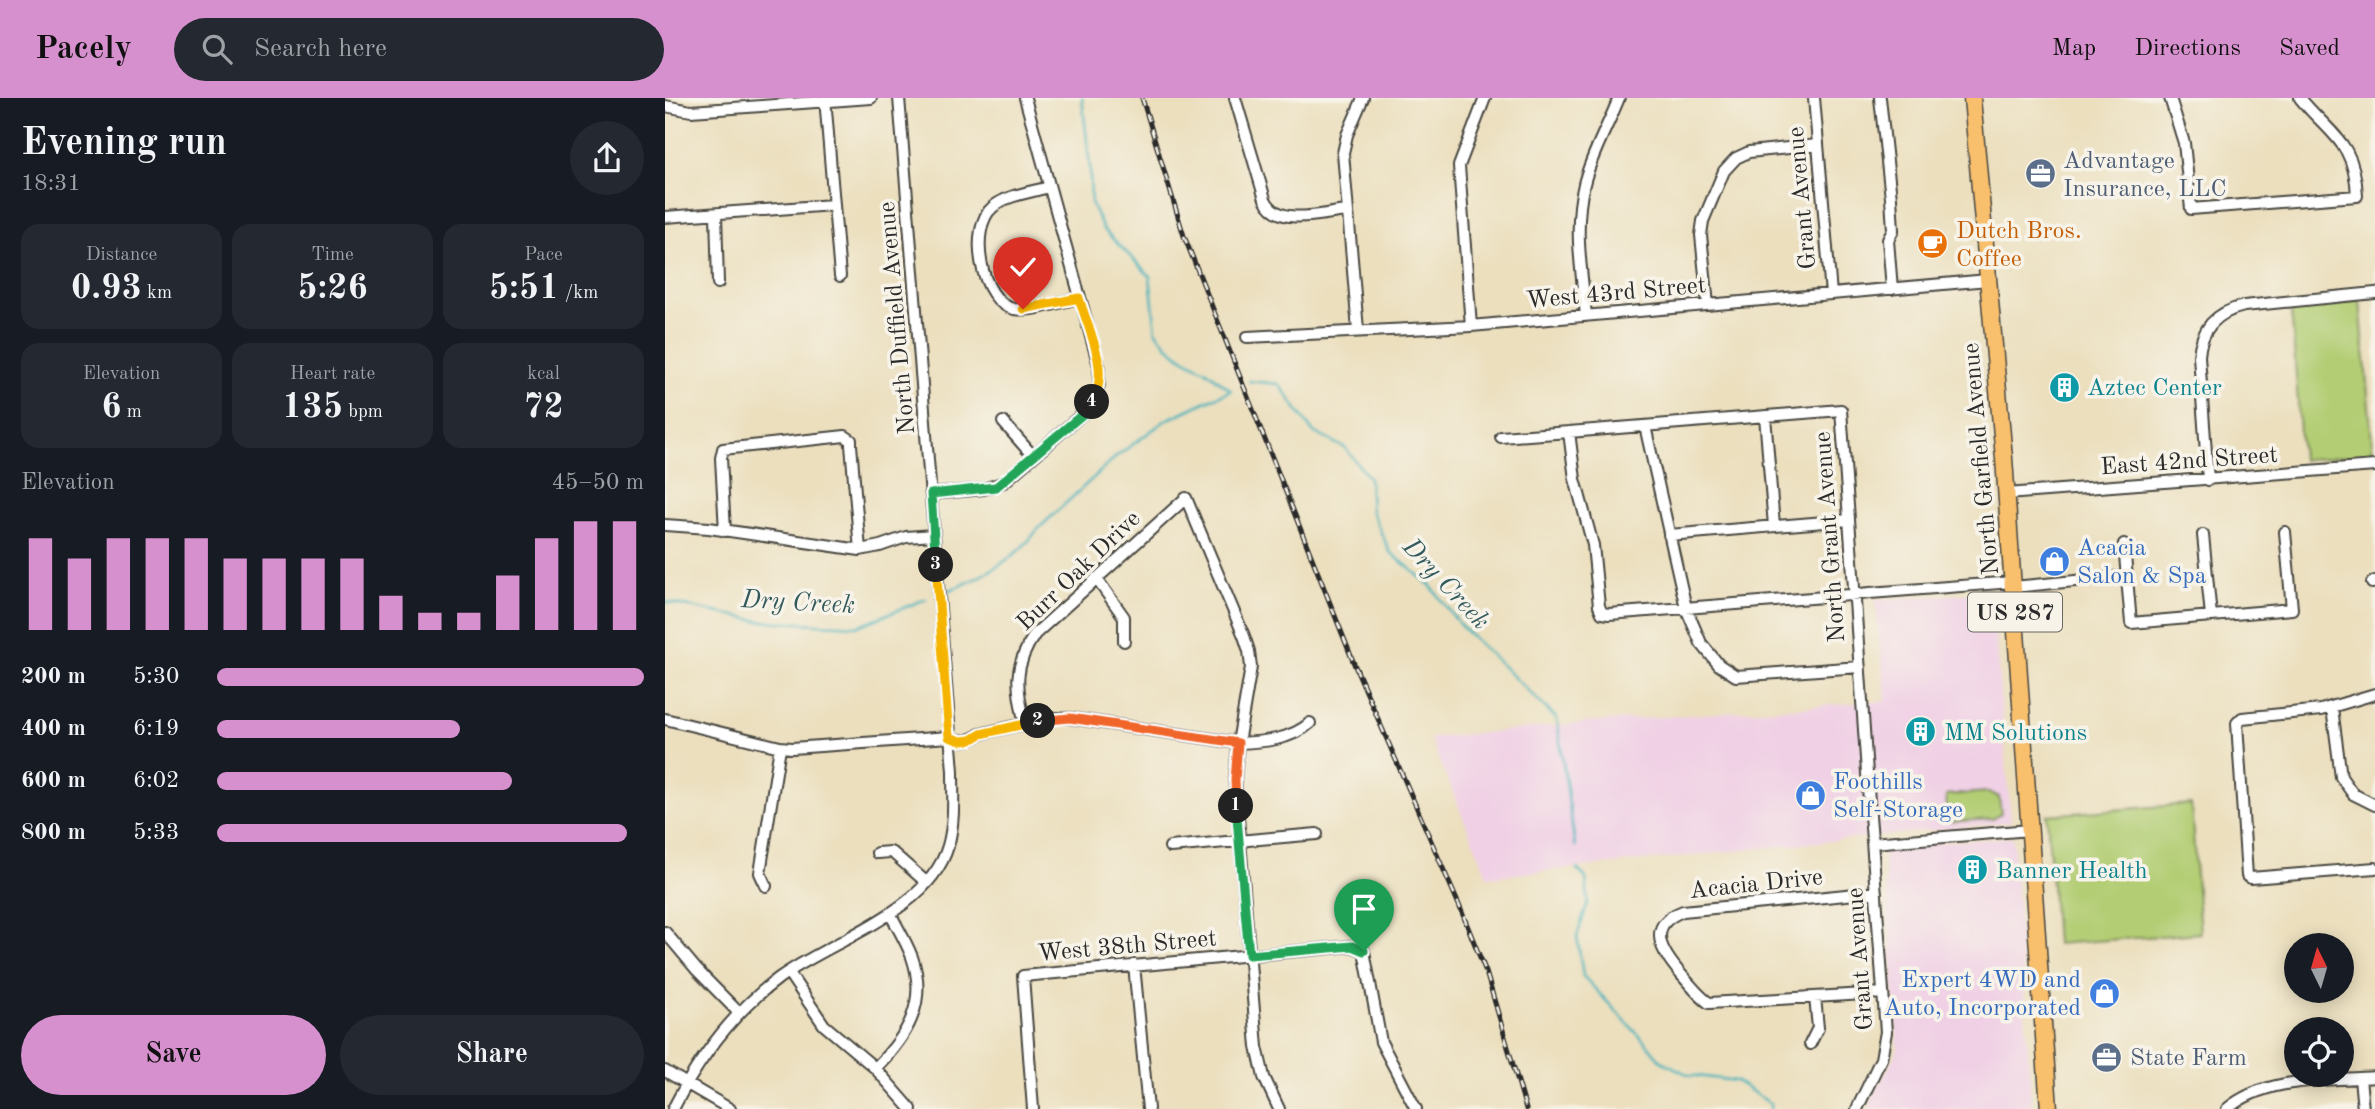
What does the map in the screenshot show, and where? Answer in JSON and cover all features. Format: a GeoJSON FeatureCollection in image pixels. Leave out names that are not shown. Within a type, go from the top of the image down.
{"type":"FeatureCollection","features":[{"type":"Feature","properties":{"kind":"highway","name":"North Garfield Avenue"},"geometry":{"type":"LineString","coordinates":[[1972,98],[2007,494],[2049,1109]]}},
{"type":"Feature","properties":{"kind":"street"},"geometry":{"type":"LineString","coordinates":[[665,106],[691,111],[722,103],[871,98]]}},
{"type":"Feature","properties":{"kind":"street","name":"North Duffield Avenue"},"geometry":{"type":"LineString","coordinates":[[899,98],[953,771],[952,826],[945,854],[926,882]]}},
{"type":"Feature","properties":{"kind":"street"},"geometry":{"type":"LineString","coordinates":[[931,494],[996,487],[1087,410],[1099,385],[1099,366],[1025,98]]}},
{"type":"Feature","properties":{"kind":"street"},"geometry":{"type":"LineString","coordinates":[[1235,98],[1270,208],[1287,217],[1347,211]]}},
{"type":"Feature","properties":{"kind":"street"},"geometry":{"type":"LineString","coordinates":[[1358,330],[1347,211],[1345,144],[1363,98]]}},
{"type":"Feature","properties":{"kind":"street"},"geometry":{"type":"LineString","coordinates":[[1471,326],[1459,166],[1485,98]]}},
{"type":"Feature","properties":{"kind":"street"},"geometry":{"type":"LineString","coordinates":[[1587,316],[1578,235],[1580,202],[1586,176],[1619,98]]}},
{"type":"Feature","properties":{"kind":"street","name":"Grant Avenue"},"geometry":{"type":"LineString","coordinates":[[1814,98],[1831,294]]}},
{"type":"Feature","properties":{"kind":"street"},"geometry":{"type":"LineString","coordinates":[[1880,98],[1891,198],[1893,230],[1888,240],[1892,289]]}},
{"type":"Feature","properties":{"kind":"street"},"geometry":{"type":"LineString","coordinates":[[2171,98],[2184,143],[2191,209],[2357,196],[2356,173],[2346,148],[2299,98]]}},
{"type":"Feature","properties":{"kind":"street"},"geometry":{"type":"LineString","coordinates":[[825,100],[839,276]]}},
{"type":"Feature","properties":{"kind":"street"},"geometry":{"type":"LineString","coordinates":[[1708,305],[1701,234],[1703,221],[1727,166],[1749,152],[1818,145]]}},
{"type":"Feature","properties":{"kind":"street"},"geometry":{"type":"LineString","coordinates":[[1049,187],[997,203],[987,213],[980,233],[984,276],[995,298],[1015,309],[1045,306],[1079,298]]}},
{"type":"Feature","properties":{"kind":"street"},"geometry":{"type":"LineString","coordinates":[[665,217],[833,205]]}},
{"type":"Feature","properties":{"kind":"street"},"geometry":{"type":"LineString","coordinates":[[716,214],[718,283]]}},
{"type":"Feature","properties":{"kind":"street","name":"West 43rd Street"},"geometry":{"type":"LineString","coordinates":[[1247,337],[1471,326],[1988,280]]}},
{"type":"Feature","properties":{"kind":"street"},"geometry":{"type":"LineString","coordinates":[[2208,480],[2199,356],[2201,341],[2212,321],[2224,312],[2244,306],[2375,293]]}},
{"type":"Feature","properties":{"kind":"street","name":"North Grant Avenue"},"geometry":{"type":"LineString","coordinates":[[1860,667],[1736,676],[1719,665],[1701,643],[1686,608],[1645,426],[1841,410],[1860,667],[1872,843]]}},
{"type":"Feature","properties":{"kind":"street"},"geometry":{"type":"LineString","coordinates":[[1765,416],[1774,526]]}},
{"type":"Feature","properties":{"kind":"street"},"geometry":{"type":"LineString","coordinates":[[1003,422],[1033,456]]}},
{"type":"Feature","properties":{"kind":"street"},"geometry":{"type":"LineString","coordinates":[[1501,437],[1645,426]]}},
{"type":"Feature","properties":{"kind":"street"},"geometry":{"type":"LineString","coordinates":[[1569,432],[1575,479],[1593,545],[1602,613],[2126,576]]}},
{"type":"Feature","properties":{"kind":"street"},"geometry":{"type":"LineString","coordinates":[[725,531],[721,458],[723,449],[845,436],[851,440],[860,550]]}},
{"type":"Feature","properties":{"kind":"street","name":"East 42nd Street"},"geometry":{"type":"LineString","coordinates":[[2007,494],[2375,466]]}},
{"type":"Feature","properties":{"kind":"street","name":"Burr Oak Drive"},"geometry":{"type":"LineString","coordinates":[[1025,724],[1016,681],[1025,651],[1043,626],[1186,498],[1249,651],[1251,667],[1238,743]]}},
{"type":"Feature","properties":{"kind":"street"},"geometry":{"type":"LineString","coordinates":[[1669,535],[1849,520]]}},
{"type":"Feature","properties":{"kind":"street"},"geometry":{"type":"LineString","coordinates":[[665,525],[860,550],[906,537],[934,535]]}},
{"type":"Feature","properties":{"kind":"street"},"geometry":{"type":"LineString","coordinates":[[2124,544],[2131,623],[2292,609],[2285,532]]}},
{"type":"Feature","properties":{"kind":"street"},"geometry":{"type":"LineString","coordinates":[[2203,535],[2211,616]]}},
{"type":"Feature","properties":{"kind":"street"},"geometry":{"type":"LineString","coordinates":[[1096,578],[1115,600],[1124,617],[1124,641]]}},
{"type":"Feature","properties":{"kind":"street"},"geometry":{"type":"LineString","coordinates":[[2375,694],[2332,708],[2238,719],[2237,723],[2247,876],[2251,878],[2375,868]]}},
{"type":"Feature","properties":{"kind":"street"},"geometry":{"type":"LineString","coordinates":[[2332,708],[2341,777],[2353,794],[2375,805]]}},
{"type":"Feature","properties":{"kind":"street"},"geometry":{"type":"LineString","coordinates":[[665,719],[780,747],[949,737],[961,741],[971,740],[981,734],[1049,718],[1070,718],[1238,743],[1264,742],[1300,732],[1310,723]]}},
{"type":"Feature","properties":{"kind":"street"},"geometry":{"type":"LineString","coordinates":[[1238,743],[1235,780],[1238,841],[1259,1060],[1279,1109]]}},
{"type":"Feature","properties":{"kind":"street"},"geometry":{"type":"LineString","coordinates":[[766,886],[760,873],[780,747]]}},
{"type":"Feature","properties":{"kind":"street"},"geometry":{"type":"LineString","coordinates":[[1872,843],[2030,831]]}},
{"type":"Feature","properties":{"kind":"street"},"geometry":{"type":"LineString","coordinates":[[1170,847],[1317,834]]}},
{"type":"Feature","properties":{"kind":"street","name":"Grant Avenue"},"geometry":{"type":"LineString","coordinates":[[1857,1109],[1885,1046],[1886,1032],[1872,843]]}},
{"type":"Feature","properties":{"kind":"street"},"geometry":{"type":"LineString","coordinates":[[673,1109],[698,1063],[739,1013],[788,972],[890,913],[926,882],[894,854],[877,853]]}},
{"type":"Feature","properties":{"kind":"street","name":"Acacia Drive"},"geometry":{"type":"LineString","coordinates":[[1876,892],[1690,909],[1677,913],[1663,926],[1661,940],[1664,954],[1709,1003],[1883,993]]}},
{"type":"Feature","properties":{"kind":"street"},"geometry":{"type":"LineString","coordinates":[[874,1068],[900,1042],[911,1021],[916,1000],[916,972],[906,943],[890,913]]}},
{"type":"Feature","properties":{"kind":"street"},"geometry":{"type":"LineString","coordinates":[[665,932],[739,1013]]}},
{"type":"Feature","properties":{"kind":"street","name":"West 38th Street"},"geometry":{"type":"LineString","coordinates":[[1033,1109],[1023,976],[1352,946],[1361,948],[1365,955],[1381,1042],[1416,1109]]}},
{"type":"Feature","properties":{"kind":"street"},"geometry":{"type":"LineString","coordinates":[[1134,965],[1148,1109]]}},
{"type":"Feature","properties":{"kind":"street"},"geometry":{"type":"LineString","coordinates":[[788,972],[824,1025],[874,1068],[911,1109]]}},
{"type":"Feature","properties":{"kind":"street"},"geometry":{"type":"LineString","coordinates":[[1810,1044],[1818,1028],[1815,997]]}},
{"type":"Feature","properties":{"kind":"street"},"geometry":{"type":"LineString","coordinates":[[665,1071],[730,1109]]}},
{"type":"Feature","properties":{"kind":"street"},"geometry":{"type":"LineString","coordinates":[[2227,1109],[2248,1094],[2266,1088],[2293,1083],[2375,1077]]}},
{"type":"Feature","properties":{"kind":"street"},"geometry":{"type":"LineString","coordinates":[[2360,1078],[2363,1109]]}},
{"type":"Feature","properties":{"kind":"shaded area"},"geometry":{"type":"Polygon","coordinates":[[[1992,592],[2011,822],[1488,877],[1430,738],[1594,722],[1886,701],[1875,600],[1992,592]]]}},
{"type":"Feature","properties":{"kind":"shaded area"},"geometry":{"type":"Polygon","coordinates":[[[2013,837],[2032,1109],[1870,1109],[1871,1098],[1898,1049],[1883,847],[2013,837]]]}},
{"type":"Feature","properties":{"kind":"green space"},"geometry":{"type":"Polygon","coordinates":[[[2360,300],[2373,454],[2302,460],[2291,306],[2360,300]]]}},
{"type":"Feature","properties":{"kind":"green space"},"geometry":{"type":"Polygon","coordinates":[[[1989,792],[1999,797],[2001,813],[1993,819],[1948,822],[1946,795],[1989,792]]]}},
{"type":"Feature","properties":{"kind":"green space"},"geometry":{"type":"Polygon","coordinates":[[[2191,804],[2200,933],[2056,944],[2047,815],[2191,804]]]}},
{"type":"Feature","properties":{"kind":"waterway","name":"Dry Creek"},"geometry":{"type":"LineString","coordinates":[[947,591],[985,574],[1009,558],[1117,456],[1166,420],[1231,390],[1207,371],[1184,359],[1156,332],[1150,276],[1103,229],[1091,203],[1090,166],[1082,98]]}},
{"type":"Feature","properties":{"kind":"waterway","name":"Dry Creek"},"geometry":{"type":"LineString","coordinates":[[1249,381],[1279,384],[1313,432],[1345,448],[1369,478],[1371,511],[1390,552],[1430,585],[1460,625],[1557,719],[1575,846]]}},
{"type":"Feature","properties":{"kind":"waterway","name":"Dry Creek"},"geometry":{"type":"LineString","coordinates":[[665,602],[760,621],[858,626],[926,599]]}},
{"type":"Feature","properties":{"kind":"waterway","name":"Dry Creek"},"geometry":{"type":"LineString","coordinates":[[1577,869],[1586,878],[1588,902],[1577,936],[1583,976],[1661,1061],[1689,1075],[1736,1081],[1771,1104],[1770,1109]]}},
{"type":"Feature","properties":{"kind":"railway"},"geometry":{"type":"LineString","coordinates":[[1142,98],[1184,236],[1355,666],[1486,972],[1526,1109]]}},
{"type":"Feature","properties":{"kind":"place","name":"Advantage Insurance, LLC"},"geometry":{"type":"Point","coordinates":[2040,174]}},
{"type":"Feature","properties":{"kind":"place","name":"Dutch Bros. Coffee"},"geometry":{"type":"Point","coordinates":[1933,244]}},
{"type":"Feature","properties":{"kind":"place","name":"Aztec Center"},"geometry":{"type":"Point","coordinates":[2064,387]}},
{"type":"Feature","properties":{"kind":"place","name":"Acacia Salon & Spa"},"geometry":{"type":"Point","coordinates":[2054,561]}},
{"type":"Feature","properties":{"kind":"place","name":"MM Solutions"},"geometry":{"type":"Point","coordinates":[1921,732]}},
{"type":"Feature","properties":{"kind":"place","name":"Foothills Self-Storage"},"geometry":{"type":"Point","coordinates":[1810,795]}},
{"type":"Feature","properties":{"kind":"place","name":"Banner Health"},"geometry":{"type":"Point","coordinates":[1973,870]}},
{"type":"Feature","properties":{"kind":"place","name":"Expert 4WD and Auto, Incorporated"},"geometry":{"type":"Point","coordinates":[2104,993]}},
{"type":"Feature","properties":{"kind":"place","name":"State Farm"},"geometry":{"type":"Point","coordinates":[2107,1057]}},
{"type":"Feature","properties":{"kind":"route"},"geometry":{"type":"LineString","coordinates":[[1023,309],[1079,298],[1099,366],[1099,385],[1087,410],[1004,482],[984,489],[931,494],[949,737],[961,741],[971,740],[981,734],[1049,718],[1070,718],[1238,743],[1235,780],[1238,841],[1249,955],[1352,946],[1364,951]]}}]}
